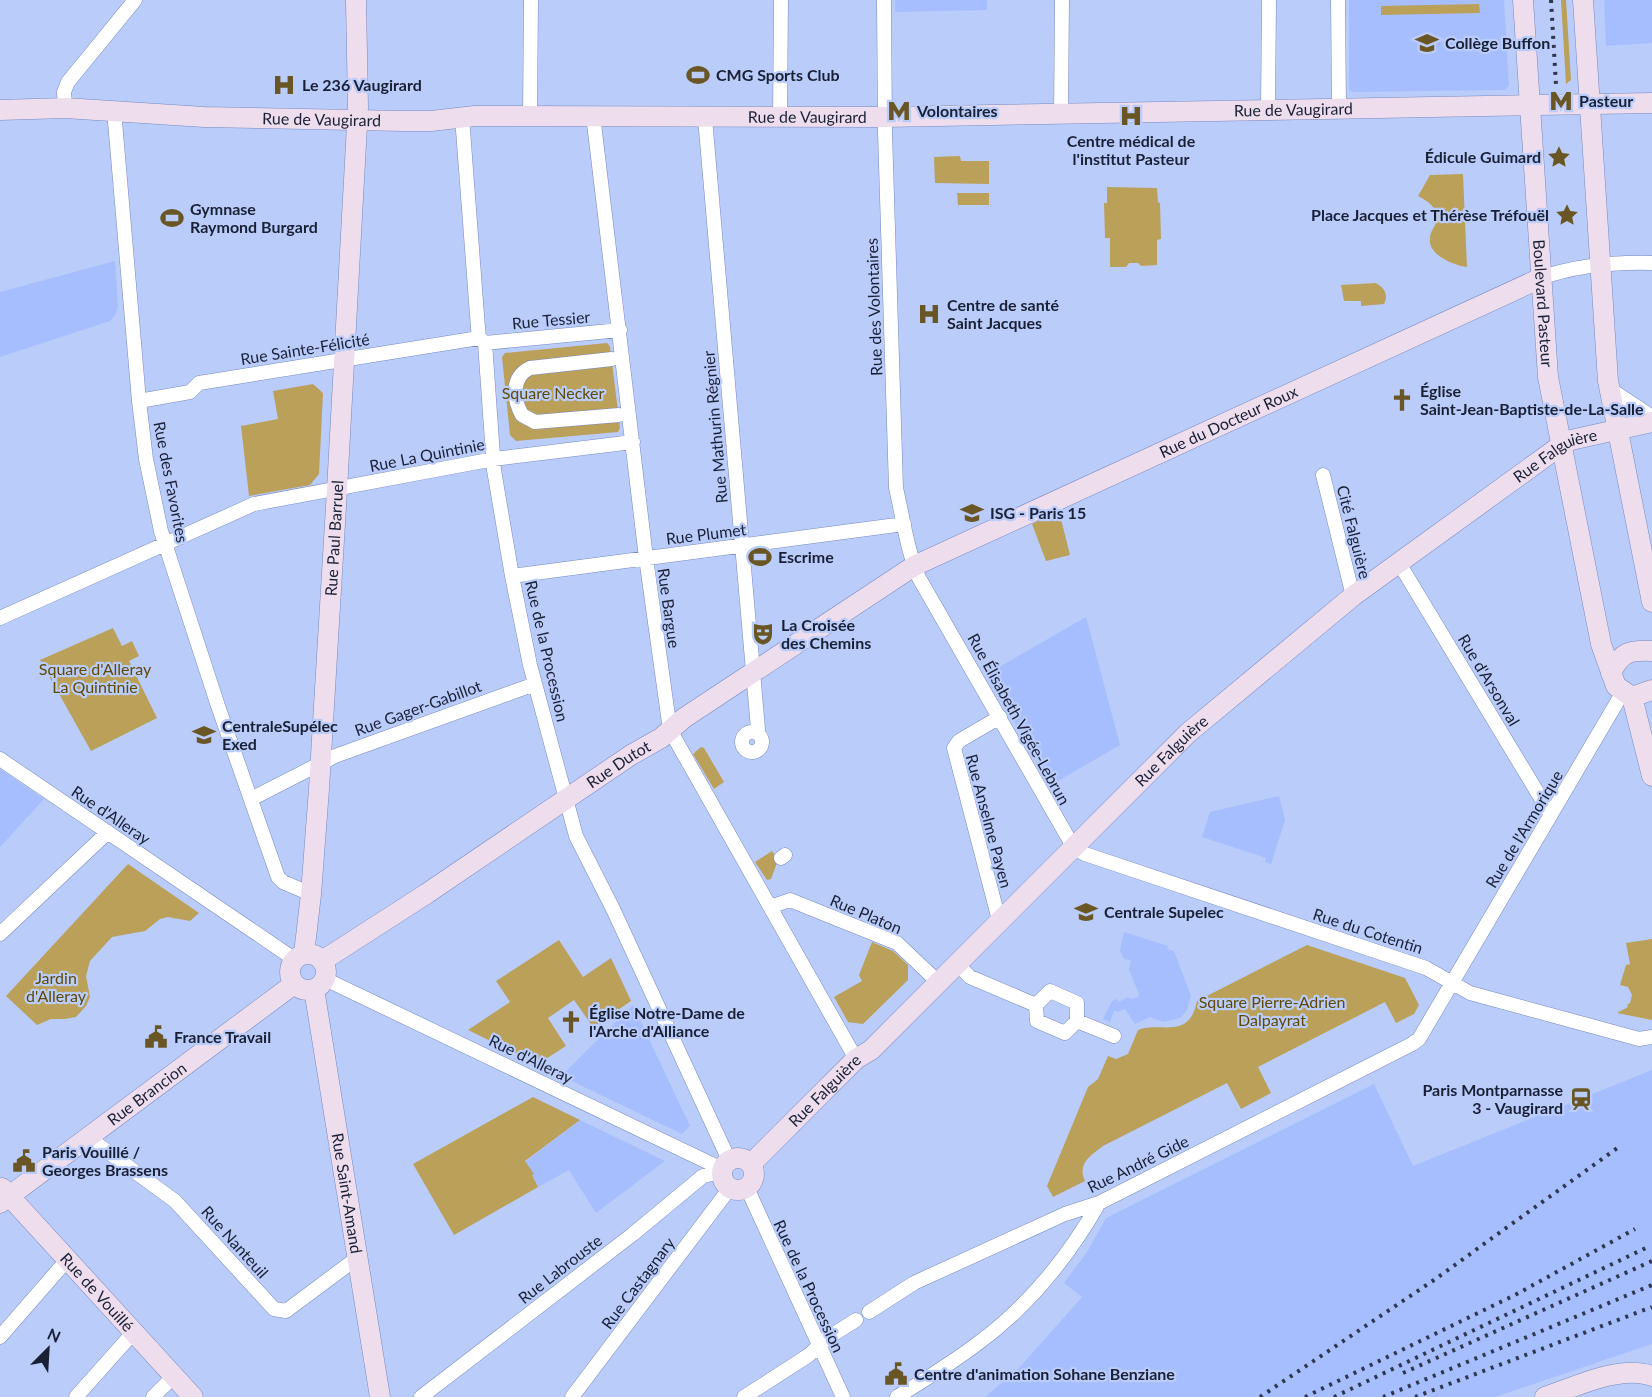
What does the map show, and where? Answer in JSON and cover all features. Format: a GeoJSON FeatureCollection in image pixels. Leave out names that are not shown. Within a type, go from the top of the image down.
{"type":"FeatureCollection","features":[{"type":"Feature","properties":{"kind":"street"},"geometry":{"type":"LineString","coordinates":[[65,108],[64,92],[68,82],[135,0]]}},
{"type":"Feature","properties":{"kind":"street","name":"Rue Paul Barruel"},"geometry":{"type":"LineString","coordinates":[[312,969],[311,894],[321,762],[323,692],[337,490],[357,121],[356,0]]}},
{"type":"Feature","properties":{"kind":"street"},"geometry":{"type":"LineString","coordinates":[[530,115],[531,0]]}},
{"type":"Feature","properties":{"kind":"street"},"geometry":{"type":"LineString","coordinates":[[780,118],[781,0]]}},
{"type":"Feature","properties":{"kind":"street","name":"Rue des Volontaires"},"geometry":{"type":"LineString","coordinates":[[884,0],[885,117],[896,488],[914,566],[936,605]]}},
{"type":"Feature","properties":{"kind":"street"},"geometry":{"type":"LineString","coordinates":[[1061,114],[1062,0]]}},
{"type":"Feature","properties":{"kind":"street"},"geometry":{"type":"LineString","coordinates":[[1268,109],[1269,0]]}},
{"type":"Feature","properties":{"kind":"street"},"geometry":{"type":"LineString","coordinates":[[1338,0],[1339,108]]}},
{"type":"Feature","properties":{"kind":"street","name":"Boulevard Pasteur"},"geometry":{"type":"LineString","coordinates":[[1523,0],[1548,377],[1599,636],[1617,686],[1628,695],[1652,776]]}},
{"type":"Feature","properties":{"kind":"street"},"geometry":{"type":"LineString","coordinates":[[1583,0],[1599,264],[1610,389],[1618,431],[1647,546],[1652,602]]}},
{"type":"Feature","properties":{"kind":"street","name":"Rue de Vaugirard"},"geometry":{"type":"LineString","coordinates":[[0,110],[65,108],[204,117],[431,121],[462,117],[530,115],[705,118],[885,117],[1652,103]]}},
{"type":"Feature","properties":{"kind":"street","name":"Rue des Favorites"},"geometry":{"type":"LineString","coordinates":[[114,110],[139,401],[146,459],[164,543],[278,877],[283,882],[311,894]]}},
{"type":"Feature","properties":{"kind":"street","name":"Rue Bargue"},"geometry":{"type":"LineString","coordinates":[[593,115],[646,558],[670,730],[856,1059]]}},
{"type":"Feature","properties":{"kind":"street","name":"Rue de la Procession"},"geometry":{"type":"LineString","coordinates":[[462,117],[494,459],[512,576],[535,684],[576,836],[613,909],[730,1176],[843,1397]]}},
{"type":"Feature","properties":{"kind":"street","name":"Rue Mathurin Régnier"},"geometry":{"type":"LineString","coordinates":[[705,118],[754,672],[758,729],[756,733]]}},
{"type":"Feature","properties":{"kind":"street"},"geometry":{"type":"LineString","coordinates":[[1541,278],[1599,264],[1652,263]]}},
{"type":"Feature","properties":{"kind":"street","name":"Rue du Docteur Roux"},"geometry":{"type":"LineString","coordinates":[[914,566],[1541,278]]}},
{"type":"Feature","properties":{"kind":"street","name":"Rue Tessier"},"geometry":{"type":"LineString","coordinates":[[482,340],[620,330]]}},
{"type":"Feature","properties":{"kind":"street","name":"Rue Sainte-Félicité"},"geometry":{"type":"LineString","coordinates":[[139,401],[190,392],[199,383],[343,359],[482,340]]}},
{"type":"Feature","properties":{"kind":"street"},"geometry":{"type":"LineString","coordinates":[[612,359],[530,368],[519,375],[511,397],[522,415],[535,422],[619,415]]}},
{"type":"Feature","properties":{"kind":"street"},"geometry":{"type":"LineString","coordinates":[[1610,389],[1652,419]]}},
{"type":"Feature","properties":{"kind":"street","name":"Rue Falguière"},"geometry":{"type":"LineString","coordinates":[[730,1176],[753,1179],[751,1164],[856,1059],[871,1050],[1188,733],[1353,596],[1560,446],[1571,440],[1618,431],[1652,419]]}},
{"type":"Feature","properties":{"kind":"street","name":"Rue La Quintinie"},"geometry":{"type":"LineString","coordinates":[[0,618],[254,504],[494,459],[633,442]]}},
{"type":"Feature","properties":{"kind":"street","name":"Cité Falguière"},"geometry":{"type":"LineString","coordinates":[[1323,475],[1353,596]]}},
{"type":"Feature","properties":{"kind":"street","name":"Rue Plumet"},"geometry":{"type":"LineString","coordinates":[[512,576],[904,524]]}},
{"type":"Feature","properties":{"kind":"street","name":"Rue d'Arsonval"},"geometry":{"type":"LineString","coordinates":[[1398,563],[1551,815]]}},
{"type":"Feature","properties":{"kind":"street","name":"Rue Dutot"},"geometry":{"type":"LineString","coordinates":[[312,969],[567,798],[661,738],[754,672],[914,566]]}},
{"type":"Feature","properties":{"kind":"street","name":"Rue Élisabeth Vigée-Lebrun"},"geometry":{"type":"LineString","coordinates":[[936,605],[1074,848]]}},
{"type":"Feature","properties":{"kind":"street"},"geometry":{"type":"LineString","coordinates":[[1611,673],[1616,663],[1625,654],[1634,651],[1652,651]]}},
{"type":"Feature","properties":{"kind":"street","name":"Rue Gager-Gabillot"},"geometry":{"type":"LineString","coordinates":[[250,799],[321,762],[535,684]]}},
{"type":"Feature","properties":{"kind":"street"},"geometry":{"type":"LineString","coordinates":[[1628,695],[1652,690]]}},
{"type":"Feature","properties":{"kind":"street","name":"Rue de l'Armorique"},"geometry":{"type":"LineString","coordinates":[[1419,1039],[1551,815],[1628,695]]}},
{"type":"Feature","properties":{"kind":"street","name":"Rue Anselme Payen"},"geometry":{"type":"LineString","coordinates":[[999,920],[954,748],[959,741],[1000,717]]}},
{"type":"Feature","properties":{"kind":"street","name":"Rue d'Alleray"},"geometry":{"type":"LineString","coordinates":[[0,759],[312,969],[730,1176]]}},
{"type":"Feature","properties":{"kind":"street"},"geometry":{"type":"LineString","coordinates":[[0,934],[108,832]]}},
{"type":"Feature","properties":{"kind":"street","name":"Rue du Cotentin"},"geometry":{"type":"LineString","coordinates":[[1074,848],[1096,858],[1426,968],[1470,993],[1639,1039],[1652,1037]]}},
{"type":"Feature","properties":{"kind":"street","name":"Rue Platon"},"geometry":{"type":"LineString","coordinates":[[770,907],[790,900],[897,943],[938,982]]}},
{"type":"Feature","properties":{"kind":"street"},"geometry":{"type":"LineString","coordinates":[[956,963],[970,977],[1036,1005]]}},
{"type":"Feature","properties":{"kind":"street","name":"Rue Brancion"},"geometry":{"type":"LineString","coordinates":[[3,1195],[89,1138],[294,984],[303,990],[312,969]]}},
{"type":"Feature","properties":{"kind":"street","name":"Rue Saint-Amand"},"geometry":{"type":"LineString","coordinates":[[312,969],[380,1397]]}},
{"type":"Feature","properties":{"kind":"street"},"geometry":{"type":"LineString","coordinates":[[1050,991],[1077,1003],[1077,1021],[1065,1033],[1037,1021],[1036,1005],[1050,991]]}},
{"type":"Feature","properties":{"kind":"street"},"geometry":{"type":"LineString","coordinates":[[1077,1021],[1114,1036]]}},
{"type":"Feature","properties":{"kind":"street","name":"Rue André Gide"},"geometry":{"type":"LineString","coordinates":[[869,1312],[914,1283],[1065,1214],[1099,1203],[1419,1039]]}},
{"type":"Feature","properties":{"kind":"street","name":"Rue Nanteuil"},"geometry":{"type":"LineString","coordinates":[[89,1138],[175,1201],[274,1309],[286,1311],[357,1258]]}},
{"type":"Feature","properties":{"kind":"street","name":"Rue Labrouste"},"geometry":{"type":"LineString","coordinates":[[421,1397],[633,1234],[703,1176],[730,1176]]}},
{"type":"Feature","properties":{"kind":"street","name":"Rue Castagnary"},"geometry":{"type":"LineString","coordinates":[[572,1397],[730,1176]]}},
{"type":"Feature","properties":{"kind":"street","name":"Rue de Vouillé"},"geometry":{"type":"LineString","coordinates":[[3,1195],[67,1260],[193,1397]]}},
{"type":"Feature","properties":{"kind":"street"},"geometry":{"type":"LineString","coordinates":[[897,1397],[976,1345],[1027,1302],[1060,1264],[1099,1203]]}},
{"type":"Feature","properties":{"kind":"street"},"geometry":{"type":"LineString","coordinates":[[0,1337],[67,1260]]}},
{"type":"Feature","properties":{"kind":"street"},"geometry":{"type":"LineString","coordinates":[[744,1397],[856,1320]]}},
{"type":"Feature","properties":{"kind":"street"},"geometry":{"type":"LineString","coordinates":[[76,1397],[133,1333]]}},
{"type":"Feature","properties":{"kind":"street"},"geometry":{"type":"LineString","coordinates":[[1557,1395],[1618,1374],[1638,1372],[1652,1376]]}},
{"type":"Feature","properties":{"kind":"street"},"geometry":{"type":"LineString","coordinates":[[153,1397],[174,1376]]}},
{"type":"Feature","properties":{"kind":"shaded area"},"geometry":{"type":"Polygon","coordinates":[[[895,0],[987,0],[987,10],[895,12],[895,0]]]}},
{"type":"Feature","properties":{"kind":"shaded area","name":"Collège Buffon"},"geometry":{"type":"Polygon","coordinates":[[[1349,0],[1504,0],[1509,86],[1505,90],[1352,92],[1349,89],[1349,0]]]}},
{"type":"Feature","properties":{"kind":"shaded area"},"geometry":{"type":"Polygon","coordinates":[[[1604,0],[1652,0],[1652,43],[1606,46],[1604,0]]]}},
{"type":"Feature","properties":{"kind":"shaded area"},"geometry":{"type":"Polygon","coordinates":[[[115,261],[118,307],[110,321],[0,357],[0,292],[115,261]]]}},
{"type":"Feature","properties":{"kind":"shaded area"},"geometry":{"type":"Polygon","coordinates":[[[1086,617],[1120,745],[1051,785],[987,674],[1086,617]]]}},
{"type":"Feature","properties":{"kind":"shaded area"},"geometry":{"type":"Polygon","coordinates":[[[0,769],[44,799],[0,847],[0,769]]]}},
{"type":"Feature","properties":{"kind":"shaded area"},"geometry":{"type":"Polygon","coordinates":[[[1279,796],[1285,820],[1271,864],[1265,862],[1266,858],[1202,837],[1210,812],[1279,796]]]}},
{"type":"Feature","properties":{"kind":"shaded area"},"geometry":{"type":"Polygon","coordinates":[[[1124,932],[1168,946],[1167,949],[1174,951],[1191,996],[1187,1010],[1180,1018],[1163,1022],[1150,1017],[1135,1024],[1125,1009],[1114,1011],[1110,1022],[1103,1019],[1112,1001],[1117,999],[1119,1002],[1128,997],[1131,999],[1138,997],[1139,994],[1129,970],[1131,960],[1124,959],[1120,951],[1124,932]]]}},
{"type":"Feature","properties":{"kind":"shaded area"},"geometry":{"type":"Polygon","coordinates":[[[633,1005],[690,1126],[682,1134],[561,1076],[633,1005]]]}},
{"type":"Feature","properties":{"kind":"shaded area"},"geometry":{"type":"Polygon","coordinates":[[[1652,1070],[1652,1344],[1495,1397],[985,1397],[1019,1368],[1082,1297],[1064,1283],[1087,1252],[1106,1218],[1374,1084],[1413,1166],[1652,1070]]]}},
{"type":"Feature","properties":{"kind":"shaded area"},"geometry":{"type":"Polygon","coordinates":[[[580,1120],[665,1161],[596,1213],[569,1170],[538,1187],[525,1162],[580,1120]]]}},
{"type":"Feature","properties":{"kind":"green space"},"geometry":{"type":"Polygon","coordinates":[[[1561,0],[1566,0],[1571,80],[1566,84],[1561,0]]]}},
{"type":"Feature","properties":{"kind":"green space"},"geometry":{"type":"Polygon","coordinates":[[[1479,4],[1480,13],[1381,15],[1381,6],[1479,4]]]}},
{"type":"Feature","properties":{"kind":"green space"},"geometry":{"type":"Polygon","coordinates":[[[960,156],[961,161],[989,161],[989,184],[935,183],[934,157],[960,156]]]}},
{"type":"Feature","properties":{"kind":"green space"},"geometry":{"type":"Polygon","coordinates":[[[1463,174],[1467,267],[1449,262],[1433,249],[1430,238],[1437,215],[1427,201],[1418,196],[1430,175],[1463,174]]]}},
{"type":"Feature","properties":{"kind":"green space"},"geometry":{"type":"Polygon","coordinates":[[[1107,187],[1157,188],[1160,203],[1161,239],[1157,240],[1157,265],[1141,266],[1138,263],[1129,263],[1126,267],[1110,267],[1110,238],[1105,238],[1104,203],[1107,203],[1107,187]]]}},
{"type":"Feature","properties":{"kind":"green space"},"geometry":{"type":"Polygon","coordinates":[[[957,193],[989,193],[989,205],[958,205],[957,193]]]}},
{"type":"Feature","properties":{"kind":"green space"},"geometry":{"type":"Polygon","coordinates":[[[1376,283],[1385,292],[1384,304],[1361,306],[1361,301],[1344,301],[1341,285],[1376,283]]]}},
{"type":"Feature","properties":{"kind":"green space","name":"Square Necker"},"geometry":{"type":"Polygon","coordinates":[[[607,343],[610,346],[620,428],[618,432],[516,441],[510,435],[502,357],[505,353],[607,343]]]}},
{"type":"Feature","properties":{"kind":"green space"},"geometry":{"type":"Polygon","coordinates":[[[313,384],[323,393],[319,474],[310,485],[249,496],[241,426],[278,419],[273,391],[313,384]]]}},
{"type":"Feature","properties":{"kind":"green space"},"geometry":{"type":"Polygon","coordinates":[[[1059,511],[1070,555],[1046,561],[1032,524],[1059,511]]]}},
{"type":"Feature","properties":{"kind":"green space","name":"Square d'Alleray La Quintinie"},"geometry":{"type":"Polygon","coordinates":[[[113,628],[122,646],[132,641],[139,656],[129,661],[157,718],[91,751],[40,660],[113,628]]]}},
{"type":"Feature","properties":{"kind":"green space"},"geometry":{"type":"Polygon","coordinates":[[[701,747],[704,748],[724,782],[714,789],[693,754],[701,747]]]}},
{"type":"Feature","properties":{"kind":"green space"},"geometry":{"type":"Polygon","coordinates":[[[772,851],[778,860],[771,879],[767,880],[755,862],[772,851]]]}},
{"type":"Feature","properties":{"kind":"green space","name":"Jardin d'Alleray"},"geometry":{"type":"Polygon","coordinates":[[[128,864],[199,913],[190,921],[168,917],[160,919],[145,931],[112,937],[90,961],[86,976],[90,997],[86,1006],[76,1017],[51,1019],[37,1025],[6,996],[128,864]]]}},
{"type":"Feature","properties":{"kind":"green space"},"geometry":{"type":"Polygon","coordinates":[[[1652,939],[1652,1020],[1617,1013],[1628,1007],[1632,995],[1628,987],[1620,985],[1626,965],[1630,964],[1626,943],[1652,939]]]}},
{"type":"Feature","properties":{"kind":"green space"},"geometry":{"type":"Polygon","coordinates":[[[559,940],[583,977],[611,958],[631,1001],[593,1027],[574,1000],[548,1018],[566,1046],[538,1064],[468,1030],[510,1002],[496,981],[559,940]]]}},
{"type":"Feature","properties":{"kind":"green space"},"geometry":{"type":"Polygon","coordinates":[[[872,942],[893,951],[908,965],[908,980],[863,1024],[848,1022],[834,997],[862,981],[859,975],[872,942]]]}},
{"type":"Feature","properties":{"kind":"green space","name":"Square Pierre-Adrien Dalpayrat"},"geometry":{"type":"Polygon","coordinates":[[[1307,945],[1405,978],[1419,1005],[1414,1014],[1396,1023],[1385,1002],[1258,1067],[1271,1093],[1241,1109],[1227,1083],[1103,1146],[1086,1161],[1083,1170],[1085,1181],[1053,1197],[1047,1186],[1088,1087],[1098,1079],[1108,1056],[1116,1059],[1128,1054],[1138,1030],[1181,1025],[1188,1021],[1197,1001],[1307,945]]]}},
{"type":"Feature","properties":{"kind":"green space"},"geometry":{"type":"Polygon","coordinates":[[[533,1097],[580,1120],[525,1161],[534,1174],[532,1175],[538,1187],[454,1235],[413,1164],[533,1097]]]}},
{"type":"Feature","properties":{"kind":"railway"},"geometry":{"type":"LineString","coordinates":[[1551,0],[1556,85]]}},
{"type":"Feature","properties":{"kind":"railway"},"geometry":{"type":"LineString","coordinates":[[1260,1397],[1434,1280],[1620,1146]]}},
{"type":"Feature","properties":{"kind":"railway"},"geometry":{"type":"LineString","coordinates":[[1305,1397],[1515,1295],[1635,1229]]}},
{"type":"Feature","properties":{"kind":"railway"},"geometry":{"type":"LineString","coordinates":[[1334,1397],[1650,1246]]}},
{"type":"Feature","properties":{"kind":"railway"},"geometry":{"type":"LineString","coordinates":[[1403,1373],[1652,1261]]}},
{"type":"Feature","properties":{"kind":"railway"},"geometry":{"type":"LineString","coordinates":[[1383,1397],[1652,1285]]}},
{"type":"Feature","properties":{"kind":"railway"},"geometry":{"type":"LineString","coordinates":[[1415,1397],[1652,1307]]}},
{"type":"Feature","properties":{"kind":"place","name":"Collège Buffon"},"geometry":{"type":"Point","coordinates":[1427,43]}},
{"type":"Feature","properties":{"kind":"place","name":"CMG Sports Club"},"geometry":{"type":"Point","coordinates":[698,75]}},
{"type":"Feature","properties":{"kind":"place","name":"Le 236 Vaugirard"},"geometry":{"type":"Point","coordinates":[284,85]}},
{"type":"Feature","properties":{"kind":"place","name":"Pasteur"},"geometry":{"type":"Point","coordinates":[1561,101]}},
{"type":"Feature","properties":{"kind":"place","name":"Volontaires"},"geometry":{"type":"Point","coordinates":[899,111]}},
{"type":"Feature","properties":{"kind":"place","name":"Centre médical de l'institut Pasteur"},"geometry":{"type":"Point","coordinates":[1131,116]}},
{"type":"Feature","properties":{"kind":"place","name":"Édicule Guimard"},"geometry":{"type":"Point","coordinates":[1559,157]}},
{"type":"Feature","properties":{"kind":"place","name":"Place Jacques et Thérèse Tréfouël"},"geometry":{"type":"Point","coordinates":[1567,215]}},
{"type":"Feature","properties":{"kind":"place","name":"Gymnase Raymond Burgard"},"geometry":{"type":"Point","coordinates":[172,218]}},
{"type":"Feature","properties":{"kind":"place","name":"Centre de santé Saint Jacques"},"geometry":{"type":"Point","coordinates":[929,314]}},
{"type":"Feature","properties":{"kind":"place","name":"Église Saint-Jean-Baptiste-de-La-Salle"},"geometry":{"type":"Point","coordinates":[1402,400]}},
{"type":"Feature","properties":{"kind":"place","name":"ISG - Paris 15"},"geometry":{"type":"Point","coordinates":[972,513]}},
{"type":"Feature","properties":{"kind":"place","name":"Escrime"},"geometry":{"type":"Point","coordinates":[760,557]}},
{"type":"Feature","properties":{"kind":"place","name":"La Croisée des Chemins"},"geometry":{"type":"Point","coordinates":[763,634]}},
{"type":"Feature","properties":{"kind":"place","name":"CentraleSupélec Exed"},"geometry":{"type":"Point","coordinates":[204,735]}},
{"type":"Feature","properties":{"kind":"place","name":"Centrale Supelec"},"geometry":{"type":"Point","coordinates":[1086,912]}},
{"type":"Feature","properties":{"kind":"place","name":"Église Notre-Dame de l'Arche d'Alliance"},"geometry":{"type":"Point","coordinates":[571,1022]}},
{"type":"Feature","properties":{"kind":"place","name":"France Travail"},"geometry":{"type":"Point","coordinates":[156,1037]}},
{"type":"Feature","properties":{"kind":"place","name":"Paris Montparnasse 3 - Vaugirard"},"geometry":{"type":"Point","coordinates":[1581,1099]}},
{"type":"Feature","properties":{"kind":"place","name":"Paris Vouillé / Georges Brassens"},"geometry":{"type":"Point","coordinates":[24,1161]}},
{"type":"Feature","properties":{"kind":"place","name":"Centre d'animation Sohane Benziane"},"geometry":{"type":"Point","coordinates":[896,1374]}}]}
